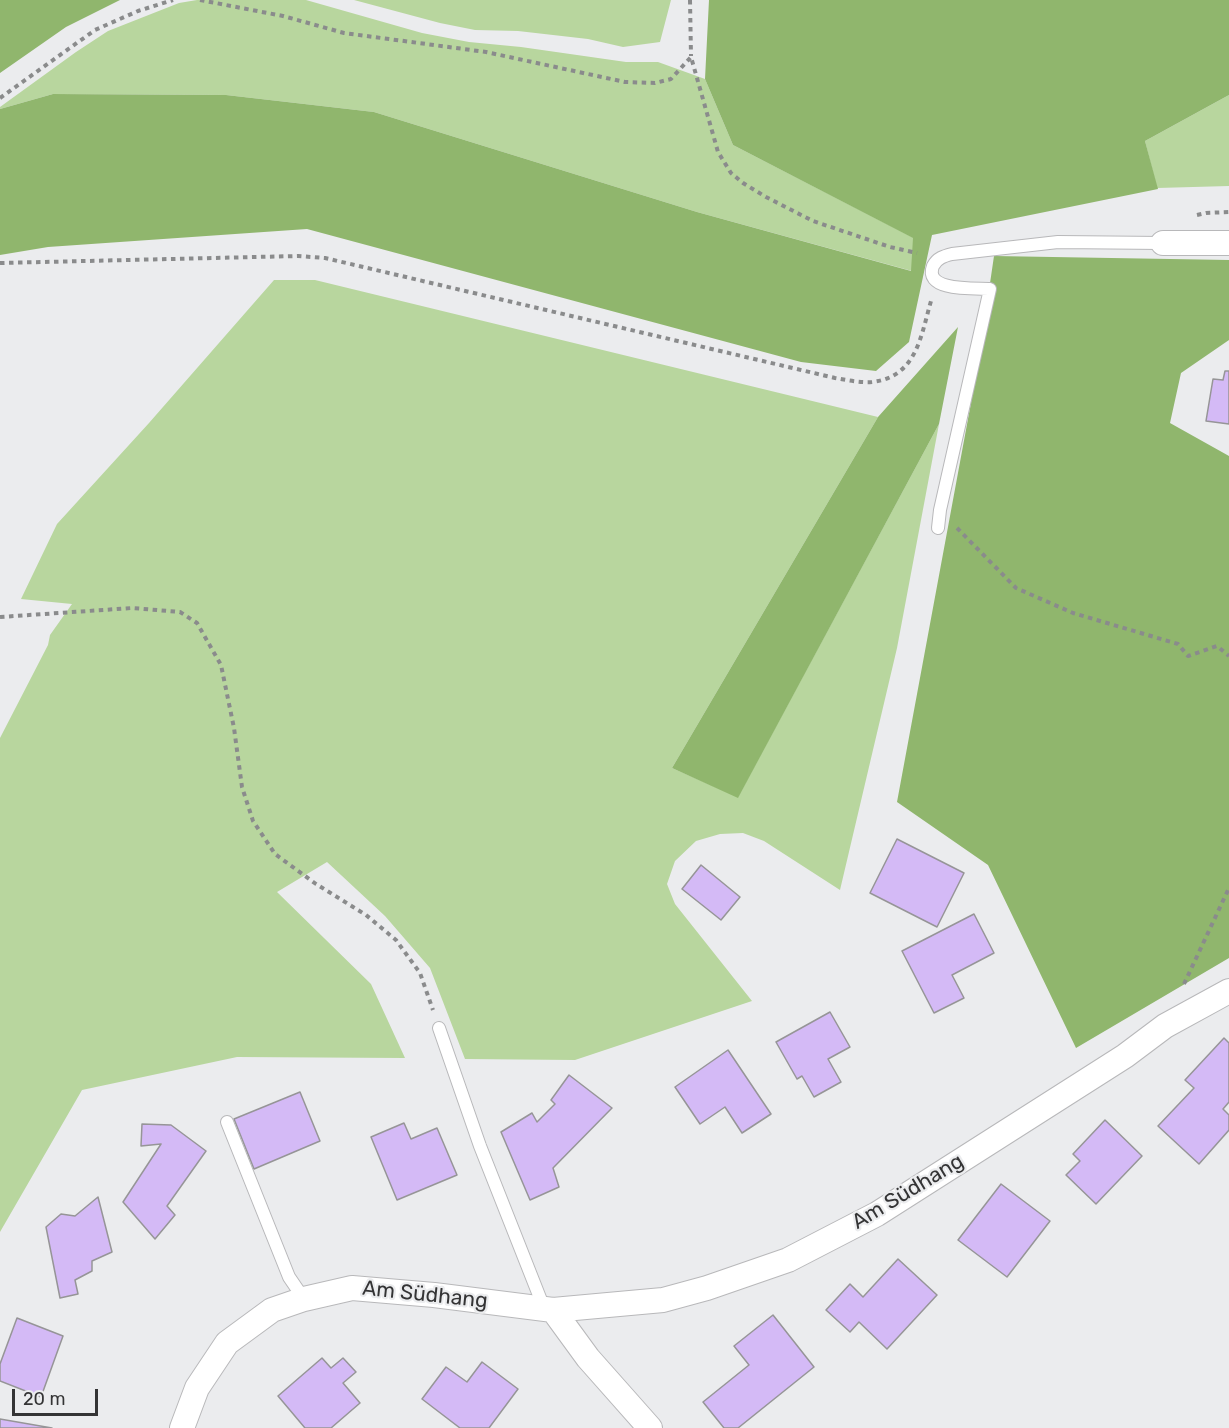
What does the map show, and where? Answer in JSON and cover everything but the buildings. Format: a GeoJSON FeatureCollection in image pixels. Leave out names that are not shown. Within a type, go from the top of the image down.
{"type":"FeatureCollection","features":[{"type":"Feature","properties":{"kind":"street"},"geometry":{"type":"LineString","coordinates":[[1163,243],[1229,243]]}},
{"type":"Feature","properties":{"kind":"street","name":"Am Südhang"},"geometry":{"type":"LineString","coordinates":[[182,1428],[197,1389],[227,1343],[273,1310],[304,1299],[352,1288],[549,1309],[663,1300],[707,1288],[788,1260],[877,1214],[1125,1056],[1165,1026],[1229,991]]}},
{"type":"Feature","properties":{"kind":"street"},"geometry":{"type":"LineString","coordinates":[[549,1309],[588,1358],[650,1428]]}},
{"type":"Feature","properties":{"kind":"lane"},"geometry":{"type":"LineString","coordinates":[[938,528],[940,510],[990,289],[940,285],[934,279],[932,272],[938,260],[952,254],[1058,242],[1163,243]]}},
{"type":"Feature","properties":{"kind":"lane"},"geometry":{"type":"LineString","coordinates":[[439,1028],[480,1146],[549,1309]]}},
{"type":"Feature","properties":{"kind":"lane"},"geometry":{"type":"LineString","coordinates":[[226,1122],[289,1277],[304,1299]]}},
{"type":"Feature","properties":{"kind":"path"},"geometry":{"type":"LineString","coordinates":[[0,98],[94,30],[138,11],[173,0]]}},
{"type":"Feature","properties":{"kind":"path"},"geometry":{"type":"LineString","coordinates":[[200,0],[283,16],[344,33],[486,52],[625,82],[655,83],[671,79],[691,57]]}},
{"type":"Feature","properties":{"kind":"path"},"geometry":{"type":"LineString","coordinates":[[690,0],[691,57],[718,152],[731,173],[743,183],[813,221],[890,247],[938,260]]}},
{"type":"Feature","properties":{"kind":"path"},"geometry":{"type":"LineString","coordinates":[[0,262],[297,256],[325,258],[859,382],[885,379],[909,364],[915,354],[932,299],[940,285]]}},
{"type":"Feature","properties":{"kind":"path"},"geometry":{"type":"LineString","coordinates":[[940,510],[1016,588],[1073,613],[1178,644],[1188,656],[1216,646],[1229,656]]}},
{"type":"Feature","properties":{"kind":"path"},"geometry":{"type":"LineString","coordinates":[[0,617],[132,608],[180,612],[197,623],[221,665],[234,728],[242,787],[254,820],[275,854],[316,884],[366,915],[396,940],[420,973],[439,1028]]}},
{"type":"Feature","properties":{"kind":"path"},"geometry":{"type":"LineString","coordinates":[[1165,1026],[1229,888]]}},
{"type":"Feature","properties":{"kind":"green space"},"geometry":{"type":"Polygon","coordinates":[[[0,0],[120,0],[66,27],[0,73],[0,0]]]}},
{"type":"Feature","properties":{"kind":"green space"},"geometry":{"type":"Polygon","coordinates":[[[197,0],[306,0],[422,33],[469,42],[626,62],[658,62],[705,79],[733,145],[914,238],[912,271],[697,212],[374,112],[226,95],[53,94],[0,109],[108,31],[179,3],[197,0]]]}},
{"type":"Feature","properties":{"kind":"green space"},"geometry":{"type":"Polygon","coordinates":[[[354,0],[671,0],[660,42],[623,47],[588,39],[518,31],[475,30],[354,0]]]}},
{"type":"Feature","properties":{"kind":"green space"},"geometry":{"type":"Polygon","coordinates":[[[709,0],[1229,0],[1229,95],[1145,141],[1158,189],[932,235],[909,342],[876,371],[801,362],[307,229],[48,247],[0,255],[0,109],[53,94],[226,95],[374,112],[697,212],[911,271],[913,238],[733,145],[705,79],[709,0]]]}},
{"type":"Feature","properties":{"kind":"green space"},"geometry":{"type":"Polygon","coordinates":[[[1229,95],[1229,186],[1157,188],[1145,141],[1229,95]]]}},
{"type":"Feature","properties":{"kind":"green space"},"geometry":{"type":"Polygon","coordinates":[[[994,256],[1229,260],[1229,340],[1181,373],[1170,423],[1229,456],[1229,958],[1076,1048],[988,865],[897,802],[978,365],[994,256]]]}},
{"type":"Feature","properties":{"kind":"green space"},"geometry":{"type":"Polygon","coordinates":[[[274,280],[315,280],[878,417],[672,768],[738,797],[939,424],[897,648],[840,890],[764,841],[743,833],[720,834],[696,841],[675,861],[667,884],[675,904],[752,1001],[575,1060],[465,1059],[430,968],[385,916],[327,862],[277,892],[371,984],[405,1058],[237,1057],[82,1090],[0,1232],[0,738],[48,645],[50,635],[72,604],[21,599],[57,524],[274,280]]]}},
{"type":"Feature","properties":{"kind":"green space"},"geometry":{"type":"Polygon","coordinates":[[[958,327],[939,424],[738,798],[672,768],[878,417],[958,327]]]}}]}
